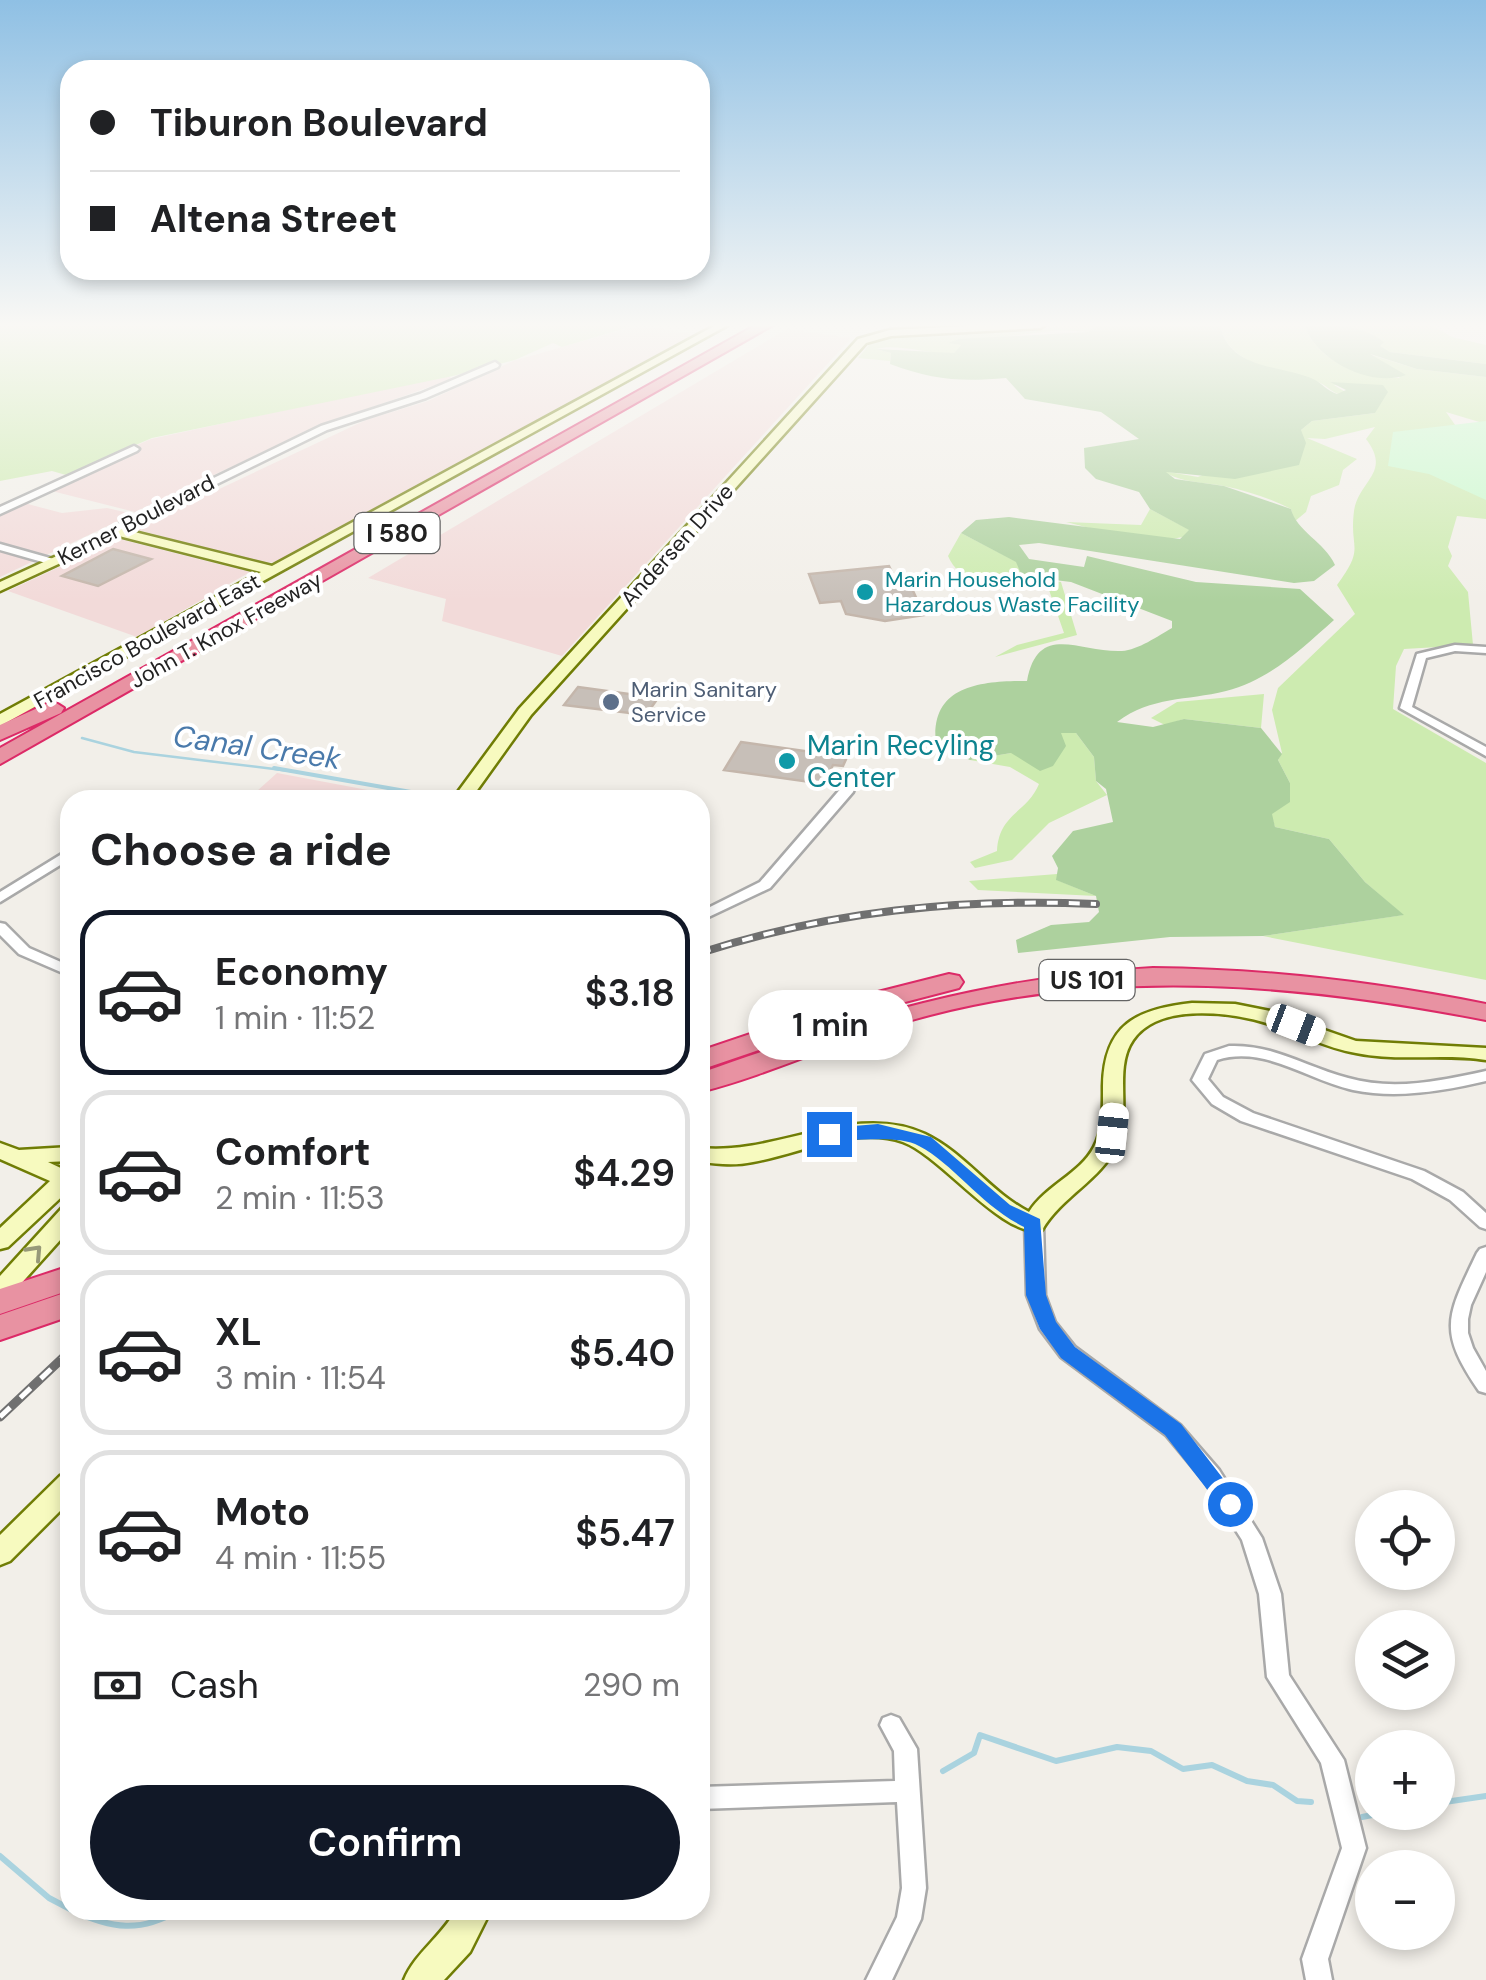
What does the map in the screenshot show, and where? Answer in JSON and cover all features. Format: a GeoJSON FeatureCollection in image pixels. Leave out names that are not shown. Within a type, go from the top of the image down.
{"type":"FeatureCollection","features":[{"type":"Feature","properties":{"kind":"highway","name":"John T. Knox Freeway"},"geometry":{"type":"LineString","coordinates":[[0,737],[580,417]]}},
{"type":"Feature","properties":{"kind":"highway","name":"John T. Knox Freeway"},"geometry":{"type":"LineString","coordinates":[[0,758],[602,417]]}},
{"type":"Feature","properties":{"kind":"highway","name":"US 101"},"geometry":{"type":"LineString","coordinates":[[710,1057],[898,995],[1001,972],[1082,962],[1192,958],[1278,962],[1378,974],[1486,995]]}},
{"type":"Feature","properties":{"kind":"highway","name":"US 101"},"geometry":{"type":"LineString","coordinates":[[710,1080],[928,1006],[1086,980],[1195,976],[1280,979],[1381,991],[1486,1012]]}},
{"type":"Feature","properties":{"kind":"highway"},"geometry":{"type":"LineString","coordinates":[[0,1302],[60,1281]]}},
{"type":"Feature","properties":{"kind":"highway"},"geometry":{"type":"LineString","coordinates":[[0,1328],[60,1307]]}},
{"type":"Feature","properties":{"kind":"street","name":"Kerner Boulevard"},"geometry":{"type":"LineString","coordinates":[[0,587],[118,532],[123,526],[317,430],[357,417]]}},
{"type":"Feature","properties":{"kind":"street","name":"Francisco Boulevard East"},"geometry":{"type":"LineString","coordinates":[[0,721],[555,417]]}},
{"type":"Feature","properties":{"kind":"street","name":"Andersen Drive"},"geometry":{"type":"LineString","coordinates":[[468,790],[525,712],[793,417]]}},
{"type":"Feature","properties":{"kind":"street"},"geometry":{"type":"LineString","coordinates":[[0,510],[134,449]]}},
{"type":"Feature","properties":{"kind":"street"},"geometry":{"type":"LineString","coordinates":[[118,532],[274,568]]}},
{"type":"Feature","properties":{"kind":"street"},"geometry":{"type":"LineString","coordinates":[[0,547],[53,562]]}},
{"type":"Feature","properties":{"kind":"street"},"geometry":{"type":"LineString","coordinates":[[1486,650],[1455,648],[1421,656],[1406,708],[1486,752]]}},
{"type":"Feature","properties":{"kind":"street"},"geometry":{"type":"LineString","coordinates":[[710,911],[765,885],[848,789]]}},
{"type":"Feature","properties":{"kind":"street"},"geometry":{"type":"LineString","coordinates":[[0,898],[60,859]]}},
{"type":"Feature","properties":{"kind":"street"},"geometry":{"type":"LineString","coordinates":[[0,927],[24,951],[60,967]]}},
{"type":"Feature","properties":{"kind":"street"},"geometry":{"type":"LineString","coordinates":[[1319,1980],[1315,1959],[1354,1848],[1332,1760],[1278,1678],[1270,1594],[1252,1538],[1212,1476],[1173,1430],[1068,1352],[1047,1324],[1036,1295],[1034,1224],[1042,1203],[1101,1156],[1112,1133],[1118,1049],[1128,1032],[1148,1019],[1188,1010],[1228,1011],[1268,1016],[1354,1046],[1486,1054]]}},
{"type":"Feature","properties":{"kind":"street"},"geometry":{"type":"LineString","coordinates":[[1486,1076],[1424,1087],[1356,1086],[1246,1050],[1211,1057],[1200,1080],[1210,1098],[1237,1115],[1408,1168],[1466,1203],[1486,1223]]}},
{"type":"Feature","properties":{"kind":"street"},"geometry":{"type":"LineString","coordinates":[[710,1157],[731,1160],[842,1132],[897,1132],[935,1148],[990,1199],[1034,1224]]}},
{"type":"Feature","properties":{"kind":"street"},"geometry":{"type":"LineString","coordinates":[[5,1153],[60,1154]]}},
{"type":"Feature","properties":{"kind":"street"},"geometry":{"type":"LineString","coordinates":[[5,1153],[60,1175]]}},
{"type":"Feature","properties":{"kind":"street"},"geometry":{"type":"LineString","coordinates":[[0,1241],[60,1187]]}},
{"type":"Feature","properties":{"kind":"street"},"geometry":{"type":"LineString","coordinates":[[0,1290],[60,1225]]}},
{"type":"Feature","properties":{"kind":"street"},"geometry":{"type":"LineString","coordinates":[[1484,1386],[1462,1344],[1457,1314],[1466,1288],[1486,1253]]}},
{"type":"Feature","properties":{"kind":"street"},"geometry":{"type":"LineString","coordinates":[[0,1554],[60,1494]]}},
{"type":"Feature","properties":{"kind":"street"},"geometry":{"type":"LineString","coordinates":[[879,1980],[909,1919],[914,1888],[906,1749],[891,1725]]}},
{"type":"Feature","properties":{"kind":"street"},"geometry":{"type":"LineString","coordinates":[[710,1798],[906,1791]]}},
{"type":"Feature","properties":{"kind":"street"},"geometry":{"type":"LineString","coordinates":[[421,1980],[458,1940],[469,1920]]}},
{"type":"Feature","properties":{"kind":"shaded area"},"geometry":{"type":"Polygon","coordinates":[[[251,417],[343,417],[135,512],[40,488],[151,439],[251,417]]]}},
{"type":"Feature","properties":{"kind":"shaded area"},"geometry":{"type":"Polygon","coordinates":[[[544,417],[277,562],[262,563],[134,529],[366,420],[544,417]]]}},
{"type":"Feature","properties":{"kind":"shaded area"},"geometry":{"type":"Polygon","coordinates":[[[638,417],[779,417],[562,656],[442,621],[446,599],[368,578],[638,417]]]}},
{"type":"Feature","properties":{"kind":"shaded area"},"geometry":{"type":"Polygon","coordinates":[[[20,502],[62,513],[107,508],[133,514],[0,577],[0,511],[20,502]]]}},
{"type":"Feature","properties":{"kind":"shaded area"},"geometry":{"type":"Polygon","coordinates":[[[119,539],[250,572],[137,637],[8,591],[119,539]]]}},
{"type":"Feature","properties":{"kind":"shaded area"},"geometry":{"type":"Polygon","coordinates":[[[277,773],[368,790],[258,790],[277,773]]]}},
{"type":"Feature","properties":{"kind":"green space"},"geometry":{"type":"Polygon","coordinates":[[[0,417],[252,417],[152,438],[66,475],[52,471],[0,481],[0,417]]]}},
{"type":"Feature","properties":{"kind":"green space"},"geometry":{"type":"Polygon","coordinates":[[[1109,417],[1340,417],[1312,421],[1301,430],[1306,443],[1299,465],[1235,479],[1166,472],[1175,479],[1224,486],[1291,509],[1335,565],[1314,581],[1294,583],[1039,543],[1019,545],[1029,559],[1084,567],[1087,556],[1196,582],[1300,589],[1334,620],[1257,679],[1226,691],[1156,703],[1117,722],[1153,727],[1184,719],[1261,728],[1282,754],[1278,760],[1290,783],[1290,802],[1272,814],[1275,827],[1329,839],[1365,882],[1404,915],[1263,936],[1170,937],[1018,953],[1016,940],[1051,925],[1089,922],[1099,912],[1096,896],[1056,880],[1058,868],[1052,856],[1073,831],[1113,822],[1106,789],[1096,781],[1094,757],[1076,733],[1061,733],[1066,746],[1053,766],[1040,771],[1011,753],[970,760],[936,745],[941,710],[950,698],[976,685],[1027,681],[1041,651],[1051,646],[1128,650],[1172,628],[1172,621],[1071,582],[1022,576],[1016,562],[961,533],[976,520],[1009,517],[1180,539],[1189,530],[1150,509],[1139,492],[1096,479],[1085,468],[1084,448],[1139,439],[1109,417]]]}},
{"type":"Feature","properties":{"kind":"green space"},"geometry":{"type":"Polygon","coordinates":[[[1450,417],[1486,469],[1486,519],[1457,516],[1448,547],[1452,556],[1448,566],[1468,592],[1473,645],[1404,649],[1396,666],[1393,709],[1486,763],[1486,980],[1263,936],[1403,915],[1365,882],[1329,839],[1275,827],[1271,814],[1290,783],[1278,760],[1282,753],[1272,710],[1278,688],[1355,614],[1337,585],[1354,555],[1357,500],[1375,469],[1376,460],[1366,439],[1375,427],[1325,439],[1307,438],[1357,459],[1343,470],[1339,485],[1311,496],[1306,512],[1294,522],[1291,509],[1267,498],[1185,480],[1163,471],[1198,477],[1301,430],[1312,421],[1450,417]]]}},
{"type":"Feature","properties":{"kind":"green space"},"geometry":{"type":"Polygon","coordinates":[[[1464,417],[1486,417],[1486,424],[1464,417]]]}},
{"type":"Feature","properties":{"kind":"green space"},"geometry":{"type":"Polygon","coordinates":[[[1486,421],[1486,500],[1429,474],[1388,466],[1393,432],[1486,421]]]}},
{"type":"Feature","properties":{"kind":"green space"},"geometry":{"type":"Polygon","coordinates":[[[1150,509],[1190,530],[1188,535],[1146,538],[1066,522],[1141,525],[1150,509]]]}},
{"type":"Feature","properties":{"kind":"green space"},"geometry":{"type":"Polygon","coordinates":[[[961,533],[1017,562],[1023,576],[1061,582],[1077,635],[995,657],[1017,645],[1064,633],[1049,590],[992,586],[955,568],[948,556],[961,533]]]}},
{"type":"Feature","properties":{"kind":"green space"},"geometry":{"type":"Polygon","coordinates":[[[1264,694],[1261,728],[1184,719],[1165,725],[1151,718],[1177,702],[1264,694]]]}},
{"type":"Feature","properties":{"kind":"green space"},"geometry":{"type":"Polygon","coordinates":[[[1061,733],[1076,733],[1094,757],[1096,781],[1107,795],[1049,823],[1012,860],[975,868],[970,862],[997,851],[1008,821],[1039,784],[1010,767],[970,760],[1011,753],[1061,733]]]}},
{"type":"Feature","properties":{"kind":"green space"},"geometry":{"type":"Polygon","coordinates":[[[1057,874],[1057,880],[1096,896],[978,890],[969,881],[1057,874]]]}},
{"type":"Feature","properties":{"kind":"building"},"geometry":{"type":"Polygon","coordinates":[[[113,549],[151,559],[98,586],[62,576],[113,549]]]}},
{"type":"Feature","properties":{"kind":"building","name":"Marin Household Hazardous Waste Facility"},"geometry":{"type":"Polygon","coordinates":[[[889,566],[897,583],[909,582],[924,615],[885,621],[846,614],[841,601],[820,603],[809,574],[889,566]]]}},
{"type":"Feature","properties":{"kind":"building","name":"Marin Sanitary Service"},"geometry":{"type":"Polygon","coordinates":[[[578,687],[658,698],[646,715],[564,705],[578,687]]]}},
{"type":"Feature","properties":{"kind":"building","name":"Marin Recyling Center"},"geometry":{"type":"Polygon","coordinates":[[[741,742],[847,757],[843,766],[833,765],[824,784],[724,770],[741,742]]]}},
{"type":"Feature","properties":{"kind":"waterway","name":"Canal Creek"},"geometry":{"type":"LineString","coordinates":[[82,738],[134,752],[290,771]]}},
{"type":"Feature","properties":{"kind":"waterway","name":"Canal Creek"},"geometry":{"type":"LineString","coordinates":[[274,768],[399,790]]}},
{"type":"Feature","properties":{"kind":"waterway"},"geometry":{"type":"LineString","coordinates":[[943,1771],[974,1753],[980,1735],[1056,1761],[1117,1747],[1151,1751],[1183,1769],[1212,1765],[1247,1781],[1273,1785],[1297,1801],[1311,1802]]}},
{"type":"Feature","properties":{"kind":"waterway"},"geometry":{"type":"LineString","coordinates":[[1455,1801],[1486,1796]]}},
{"type":"Feature","properties":{"kind":"waterway"},"geometry":{"type":"LineString","coordinates":[[0,1856],[60,1904]]}},
{"type":"Feature","properties":{"kind":"waterway"},"geometry":{"type":"LineString","coordinates":[[97,1920],[126,1926],[157,1920]]}},
{"type":"Feature","properties":{"kind":"railway"},"geometry":{"type":"LineString","coordinates":[[710,950],[797,927],[895,910],[995,903],[1096,904]]}},
{"type":"Feature","properties":{"kind":"railway"},"geometry":{"type":"LineString","coordinates":[[0,1417],[60,1360]]}},
{"type":"Feature","properties":{"kind":"place","name":"Marin Household Hazardous Waste Facility"},"geometry":{"type":"Point","coordinates":[865,592]}},
{"type":"Feature","properties":{"kind":"place","name":"Marin Sanitary Service"},"geometry":{"type":"Point","coordinates":[611,702]}},
{"type":"Feature","properties":{"kind":"place","name":"Marin Recyling Center"},"geometry":{"type":"Point","coordinates":[787,761]}},
{"type":"Feature","properties":{"kind":"route"},"geometry":{"type":"LineString","coordinates":[[829,1134],[878,1130],[924,1141],[1004,1209],[1034,1224],[1036,1295],[1047,1324],[1068,1352],[1173,1430],[1230,1504]]}}]}
